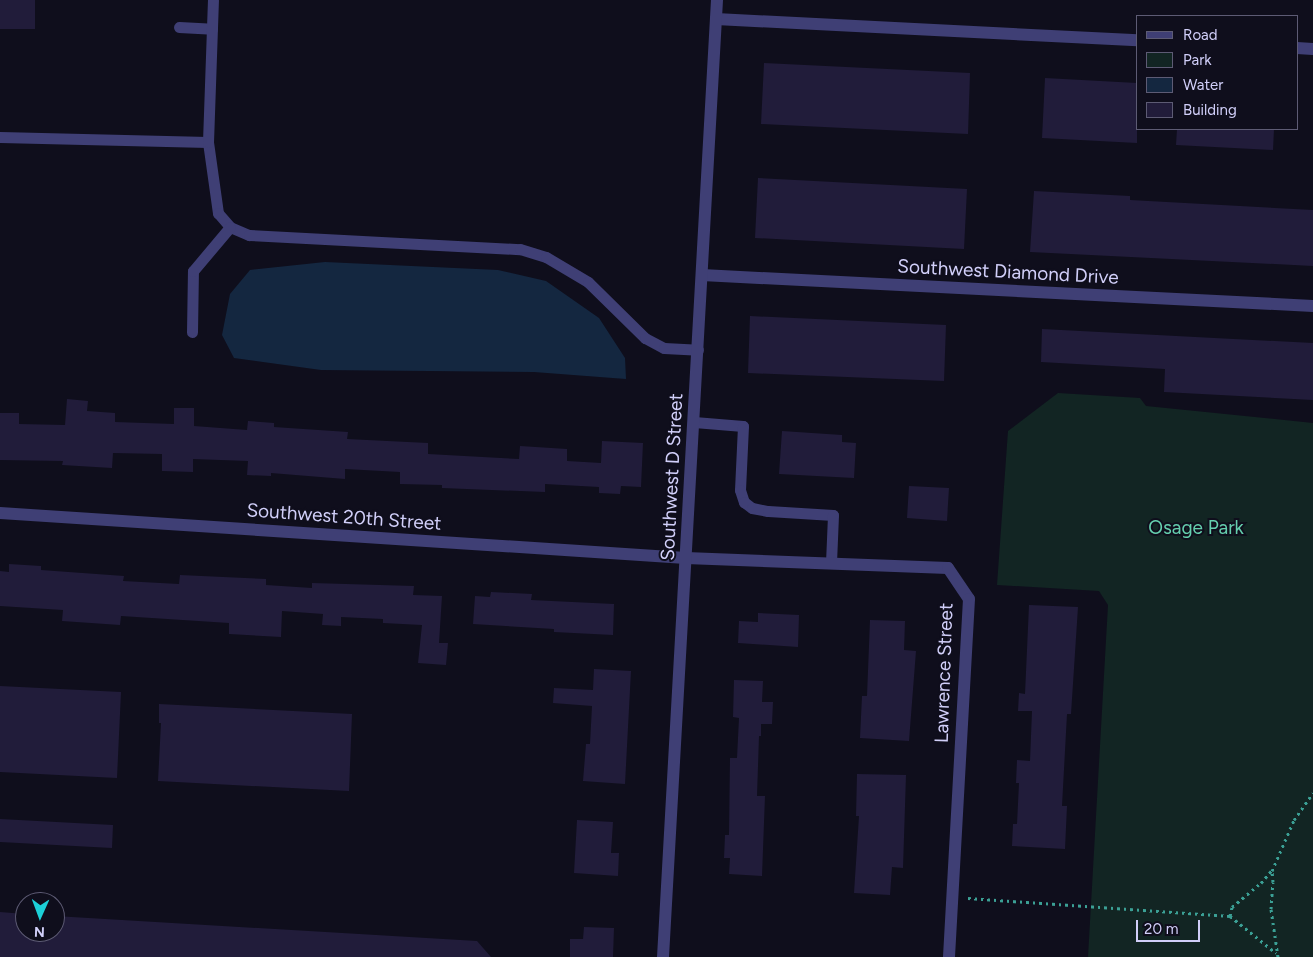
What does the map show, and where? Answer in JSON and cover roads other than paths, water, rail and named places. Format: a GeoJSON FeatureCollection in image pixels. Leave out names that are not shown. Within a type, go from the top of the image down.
{"type":"FeatureCollection","features":[{"type":"Feature","properties":{"kind":"street","name":"Southwest D Street"},"geometry":{"type":"LineString","coordinates":[[663,957],[716,0]]}},
{"type":"Feature","properties":{"kind":"street"},"geometry":{"type":"LineString","coordinates":[[716,19],[1136,40]]}},
{"type":"Feature","properties":{"kind":"street"},"geometry":{"type":"LineString","coordinates":[[1298,48],[1313,49]]}},
{"type":"Feature","properties":{"kind":"street","name":"Southwest Diamond Drive"},"geometry":{"type":"LineString","coordinates":[[702,275],[1313,306]]}},
{"type":"Feature","properties":{"kind":"street","name":"Southwest 20th Street"},"geometry":{"type":"LineString","coordinates":[[0,513],[686,558]]}},
{"type":"Feature","properties":{"kind":"street","name":"Lawrence Street"},"geometry":{"type":"LineString","coordinates":[[686,558],[948,568],[969,599],[949,957]]}},
{"type":"Feature","properties":{"kind":"lane"},"geometry":{"type":"LineString","coordinates":[[213,0],[208,142],[218,213],[230,227],[249,235],[520,248],[546,257],[588,282],[645,338],[664,348],[698,350]]}},
{"type":"Feature","properties":{"kind":"lane"},"geometry":{"type":"LineString","coordinates":[[179,27],[212,29]]}},
{"type":"Feature","properties":{"kind":"lane"},"geometry":{"type":"LineString","coordinates":[[0,137],[208,142]]}},
{"type":"Feature","properties":{"kind":"lane"},"geometry":{"type":"LineString","coordinates":[[192,332],[193,270],[230,227]]}},
{"type":"Feature","properties":{"kind":"lane"},"geometry":{"type":"LineString","coordinates":[[694,422],[742,426],[740,490],[744,502],[752,508],[768,511],[833,515],[831,563]]}},
{"type":"Feature","properties":{"kind":"water"},"geometry":{"type":"Polygon","coordinates":[[[325,262],[498,270],[546,281],[599,318],[625,358],[626,379],[534,372],[321,370],[234,358],[222,335],[230,294],[250,270],[325,262]]]}},
{"type":"Feature","properties":{"kind":"park label","name":"Osage Park"},"geometry":{"type":"Point","coordinates":[1196,528]}}]}
